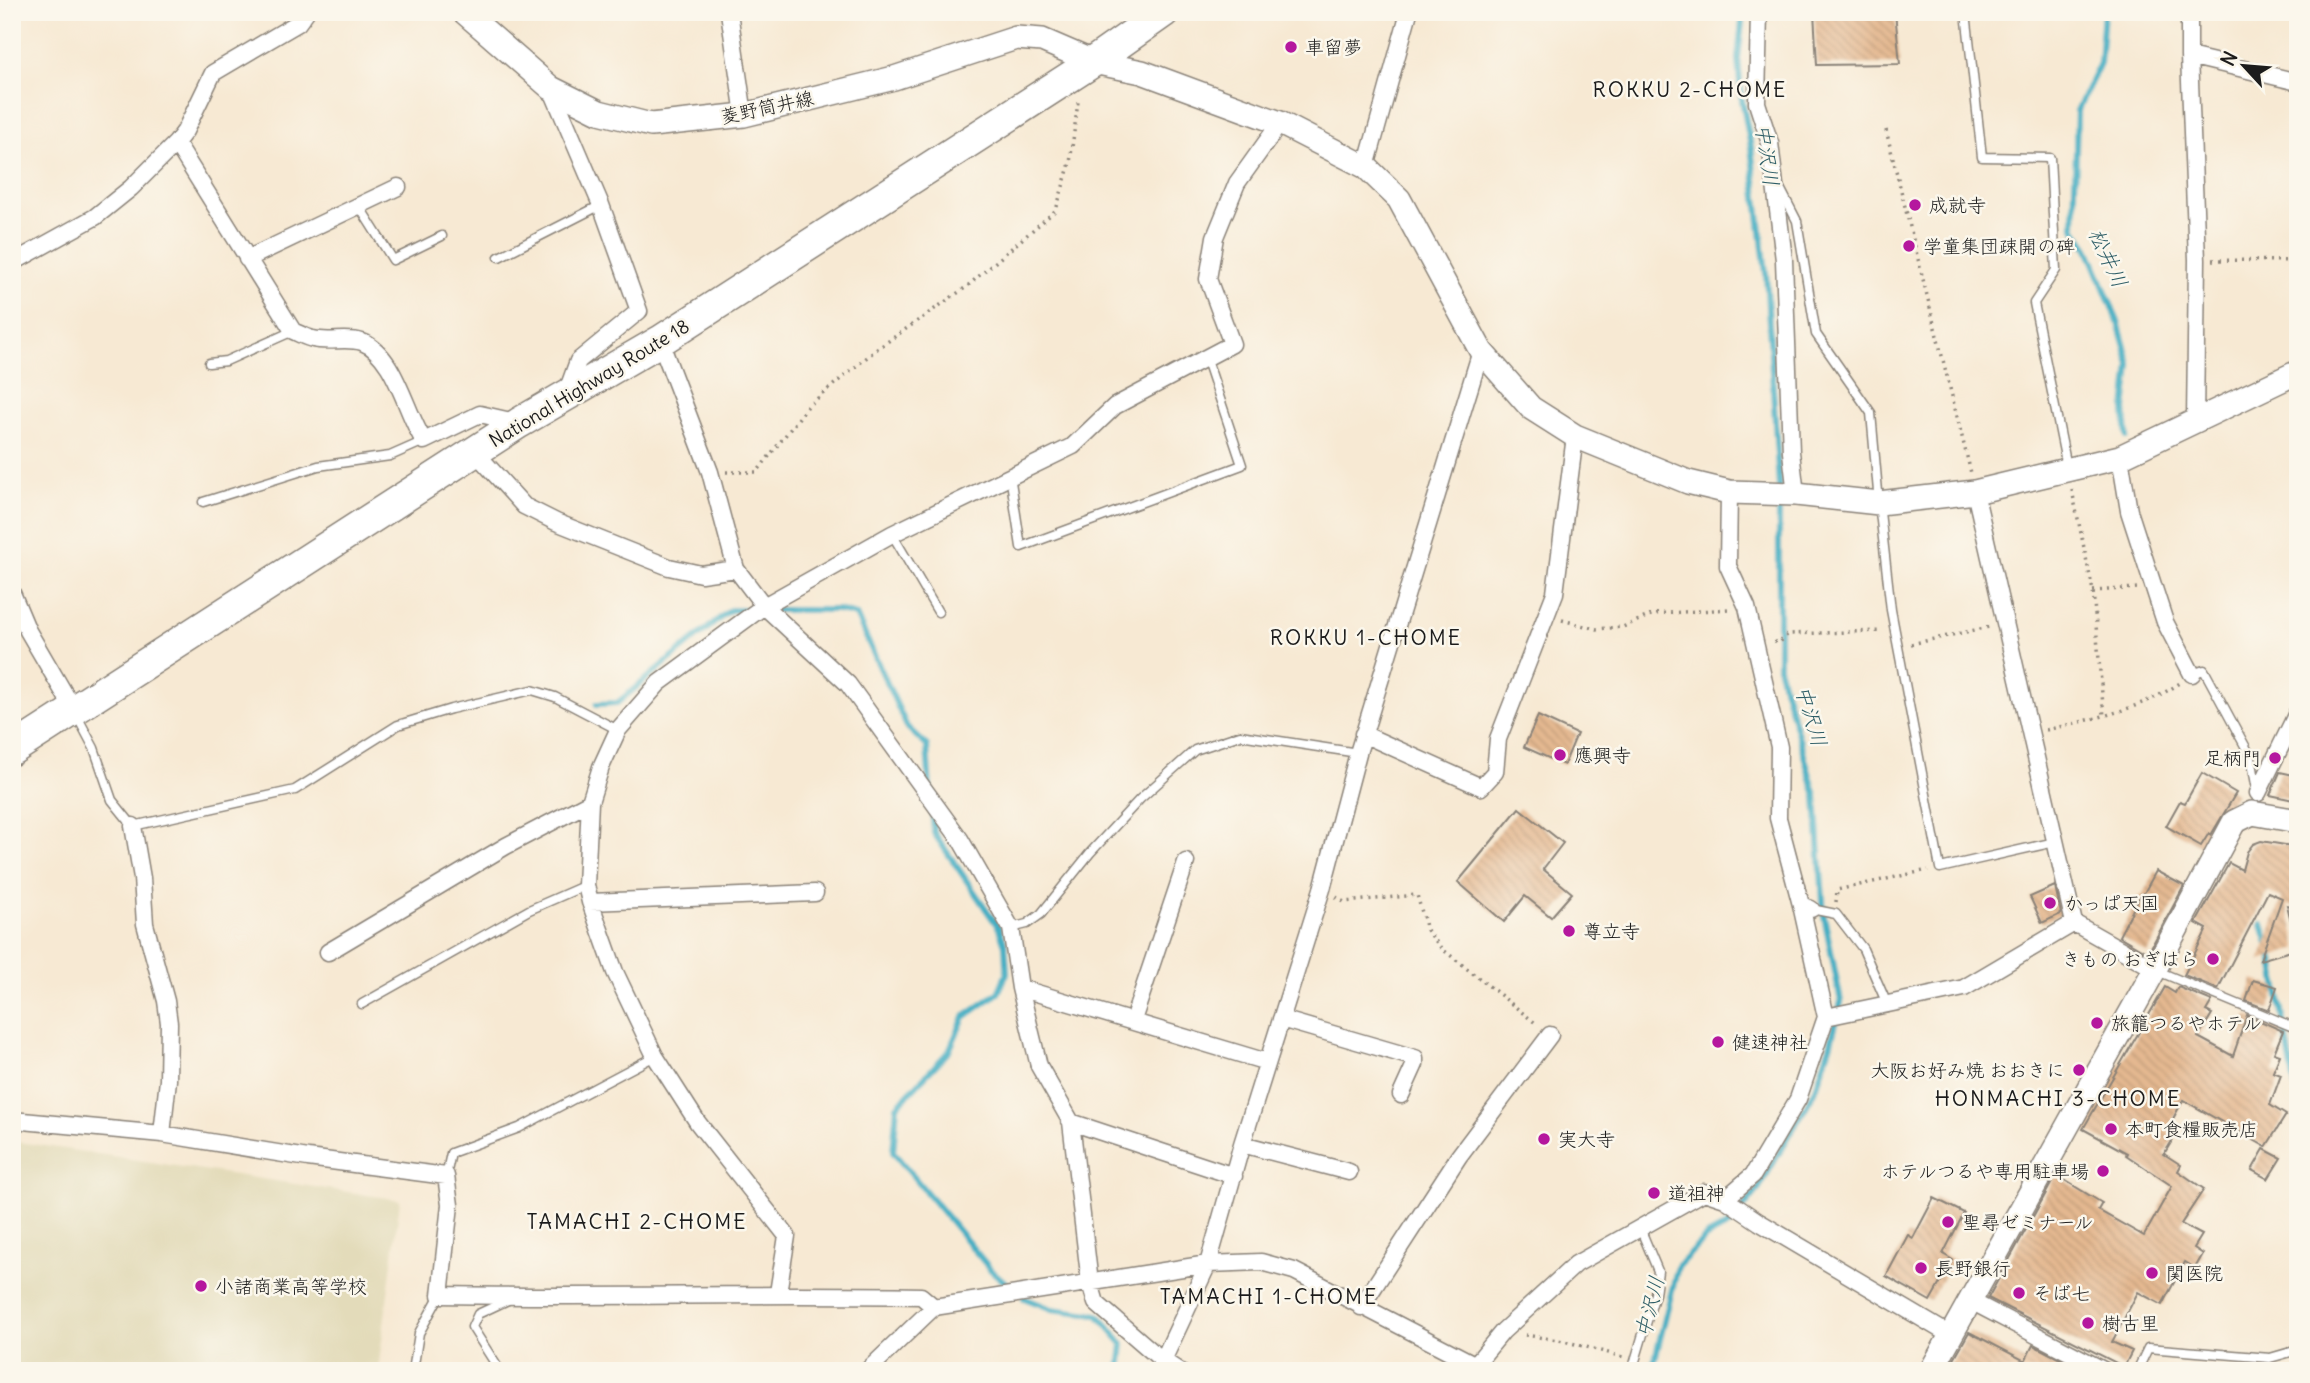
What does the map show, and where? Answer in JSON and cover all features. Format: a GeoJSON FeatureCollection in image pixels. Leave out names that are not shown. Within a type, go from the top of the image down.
{"type":"FeatureCollection","features":[{"type":"Feature","properties":{"kind":"highway","name":"National Highway Route 18"},"geometry":{"type":"LineString","coordinates":[[12,750],[519,423],[660,341],[1088,65],[1164,12]]}},
{"type":"Feature","properties":{"kind":"street"},"geometry":{"type":"LineString","coordinates":[[12,263],[95,217],[131,188],[185,131],[213,73],[298,23],[306,12]]}},
{"type":"Feature","properties":{"kind":"street","name":"菱野筒井線"},"geometry":{"type":"LineString","coordinates":[[464,12],[551,88],[599,112],[650,125],[744,114],[894,78],[1016,38],[1042,40],[1088,65],[1142,72],[1280,123],[1366,167],[1399,199],[1481,351],[1531,408],[1575,436],[1688,482],[1729,492],[1794,494],[1879,502],[1975,492],[2124,455],[2298,372]]}},
{"type":"Feature","properties":{"kind":"street"},"geometry":{"type":"LineString","coordinates":[[729,12],[744,114]]}},
{"type":"Feature","properties":{"kind":"street"},"geometry":{"type":"LineString","coordinates":[[1366,167],[1409,12]]}},
{"type":"Feature","properties":{"kind":"street"},"geometry":{"type":"LineString","coordinates":[[1759,12],[1757,103],[1770,143],[1784,260],[1794,494]]}},
{"type":"Feature","properties":{"kind":"street"},"geometry":{"type":"LineString","coordinates":[[2189,12],[2197,260],[2195,421]]}},
{"type":"Feature","properties":{"kind":"street"},"geometry":{"type":"LineString","coordinates":[[2189,56],[2298,82]]}},
{"type":"Feature","properties":{"kind":"street"},"geometry":{"type":"LineString","coordinates":[[551,88],[601,205],[639,311],[578,361],[566,396]]}},
{"type":"Feature","properties":{"kind":"street"},"geometry":{"type":"LineString","coordinates":[[778,1293],[787,1236],[698,1124],[654,1056],[615,972],[590,902],[586,886],[590,802],[601,767],[618,730],[659,683],[764,607],[892,534],[1073,446],[1115,406],[1232,344],[1208,279],[1216,237],[1237,183],[1280,123]]}},
{"type":"Feature","properties":{"kind":"street"},"geometry":{"type":"LineString","coordinates":[[176,143],[293,331],[314,340],[361,341],[377,350],[403,394],[414,427],[424,441],[480,414],[519,423]]}},
{"type":"Feature","properties":{"kind":"street"},"geometry":{"type":"LineString","coordinates":[[247,259],[398,187]]}},
{"type":"Feature","properties":{"kind":"street"},"geometry":{"type":"LineString","coordinates":[[660,341],[710,472],[736,569],[764,607],[848,684],[960,839],[1011,929],[1020,988],[1039,1066],[1072,1122],[1090,1283],[1096,1303],[1160,1366],[1179,1371]]}},
{"type":"Feature","properties":{"kind":"street"},"geometry":{"type":"LineString","coordinates":[[1160,1366],[1208,1264],[1242,1144],[1322,889],[1357,753],[1481,351]]}},
{"type":"Feature","properties":{"kind":"street"},"geometry":{"type":"LineString","coordinates":[[1363,734],[1481,788],[1495,772],[1498,739],[1555,593],[1575,436]]}},
{"type":"Feature","properties":{"kind":"street"},"geometry":{"type":"LineString","coordinates":[[475,452],[524,506],[556,522],[669,566],[701,574],[736,569]]}},
{"type":"Feature","properties":{"kind":"street"},"geometry":{"type":"LineString","coordinates":[[2124,455],[2129,511],[2165,622],[2192,674]]}},
{"type":"Feature","properties":{"kind":"street"},"geometry":{"type":"LineString","coordinates":[[1729,492],[1728,566],[1747,607],[1779,747],[1778,818],[1806,907],[1827,1017],[1798,1099],[1753,1175],[1730,1203]]}},
{"type":"Feature","properties":{"kind":"street"},"geometry":{"type":"LineString","coordinates":[[1975,492],[2074,923],[2155,969]]}},
{"type":"Feature","properties":{"kind":"street"},"geometry":{"type":"LineString","coordinates":[[12,593],[28,631],[74,710]]}},
{"type":"Feature","properties":{"kind":"street"},"geometry":{"type":"LineString","coordinates":[[1931,1371],[2234,822],[2255,803],[2298,711]]}},
{"type":"Feature","properties":{"kind":"street"},"geometry":{"type":"LineString","coordinates":[[328,952],[506,846],[590,802]]}},
{"type":"Feature","properties":{"kind":"street"},"geometry":{"type":"LineString","coordinates":[[2255,803],[2298,821]]}},
{"type":"Feature","properties":{"kind":"street"},"geometry":{"type":"LineString","coordinates":[[133,826],[142,878],[145,924],[169,1023],[168,1080],[162,1134]]}},
{"type":"Feature","properties":{"kind":"street"},"geometry":{"type":"LineString","coordinates":[[1133,1020],[1186,862]]}},
{"type":"Feature","properties":{"kind":"street"},"geometry":{"type":"LineString","coordinates":[[590,902],[815,893]]}},
{"type":"Feature","properties":{"kind":"street"},"geometry":{"type":"LineString","coordinates":[[1827,1017],[1964,988],[2074,923]]}},
{"type":"Feature","properties":{"kind":"street"},"geometry":{"type":"LineString","coordinates":[[1020,988],[1267,1062]]}},
{"type":"Feature","properties":{"kind":"street"},"geometry":{"type":"LineString","coordinates":[[1281,1018],[1415,1058],[1415,1064],[1401,1095]]}},
{"type":"Feature","properties":{"kind":"street"},"geometry":{"type":"LineString","coordinates":[[1361,1307],[1459,1156],[1550,1035]]}},
{"type":"Feature","properties":{"kind":"street"},"geometry":{"type":"LineString","coordinates":[[12,1120],[162,1134],[308,1158],[446,1175],[450,1205],[440,1295],[778,1293],[921,1296],[934,1307]]}},
{"type":"Feature","properties":{"kind":"street"},"geometry":{"type":"LineString","coordinates":[[1072,1122],[1234,1177]]}},
{"type":"Feature","properties":{"kind":"street"},"geometry":{"type":"LineString","coordinates":[[1242,1144],[1349,1172]]}},
{"type":"Feature","properties":{"kind":"street"},"geometry":{"type":"LineString","coordinates":[[867,1371],[934,1307],[1208,1264],[1261,1262],[1294,1271],[1472,1367],[1503,1331],[1576,1264],[1704,1192],[1730,1203],[1951,1335]]}},
{"type":"Feature","properties":{"kind":"street"},"geometry":{"type":"LineString","coordinates":[[1969,1300],[2105,1371]]}},
{"type":"Feature","properties":{"kind":"lane"},"geometry":{"type":"LineString","coordinates":[[1966,12],[1982,157],[2049,158],[2056,271],[2034,303],[2068,471]]}},
{"type":"Feature","properties":{"kind":"lane"},"geometry":{"type":"LineString","coordinates":[[1774,176],[1797,221],[1816,334],[1871,413],[1895,631],[1940,868],[2055,842]]}},
{"type":"Feature","properties":{"kind":"lane"},"geometry":{"type":"LineString","coordinates":[[499,257],[601,205]]}},
{"type":"Feature","properties":{"kind":"lane"},"geometry":{"type":"LineString","coordinates":[[359,206],[393,260],[442,236]]}},
{"type":"Feature","properties":{"kind":"lane"},"geometry":{"type":"LineString","coordinates":[[209,363],[226,361],[293,331]]}},
{"type":"Feature","properties":{"kind":"lane"},"geometry":{"type":"LineString","coordinates":[[1010,475],[1021,547],[1242,465],[1206,357]]}},
{"type":"Feature","properties":{"kind":"lane"},"geometry":{"type":"LineString","coordinates":[[204,502],[318,466],[390,456],[424,441]]}},
{"type":"Feature","properties":{"kind":"lane"},"geometry":{"type":"LineString","coordinates":[[892,534],[939,612]]}},
{"type":"Feature","properties":{"kind":"lane"},"geometry":{"type":"LineString","coordinates":[[2192,674],[2204,670],[2251,757],[2255,803]]}},
{"type":"Feature","properties":{"kind":"lane"},"geometry":{"type":"LineString","coordinates":[[74,710],[94,748],[112,800],[133,826],[295,790],[398,725],[451,709],[533,690],[555,697],[618,730]]}},
{"type":"Feature","properties":{"kind":"lane"},"geometry":{"type":"LineString","coordinates":[[1011,929],[1027,924],[1041,914],[1090,853],[1140,799],[1195,750],[1240,735],[1357,753]]}},
{"type":"Feature","properties":{"kind":"lane"},"geometry":{"type":"LineString","coordinates":[[362,1004],[529,910],[586,886]]}},
{"type":"Feature","properties":{"kind":"lane"},"geometry":{"type":"LineString","coordinates":[[1806,907],[1836,914],[1863,949],[1887,1005]]}},
{"type":"Feature","properties":{"kind":"lane"},"geometry":{"type":"LineString","coordinates":[[2155,969],[2298,1029]]}},
{"type":"Feature","properties":{"kind":"lane"},"geometry":{"type":"LineString","coordinates":[[446,1175],[451,1153],[520,1128],[654,1056]]}},
{"type":"Feature","properties":{"kind":"lane"},"geometry":{"type":"LineString","coordinates":[[1632,1371],[1655,1294],[1658,1271],[1640,1228]]}},
{"type":"Feature","properties":{"kind":"lane"},"geometry":{"type":"LineString","coordinates":[[414,1371],[419,1333],[440,1295]]}},
{"type":"Feature","properties":{"kind":"lane"},"geometry":{"type":"LineString","coordinates":[[500,1371],[472,1327],[478,1314],[517,1296]]}},
{"type":"Feature","properties":{"kind":"lane"},"geometry":{"type":"LineString","coordinates":[[2137,1371],[2148,1348],[2270,1358],[2298,1350]]}},
{"type":"Feature","properties":{"kind":"path"},"geometry":{"type":"LineString","coordinates":[[710,472],[757,472],[808,406],[877,349],[965,288],[1056,210],[1070,163],[1088,65]]}},
{"type":"Feature","properties":{"kind":"path"},"geometry":{"type":"LineString","coordinates":[[1886,130],[1975,492]]}},
{"type":"Feature","properties":{"kind":"path"},"geometry":{"type":"LineString","coordinates":[[2197,260],[2298,261]]}},
{"type":"Feature","properties":{"kind":"path"},"geometry":{"type":"LineString","coordinates":[[2068,471],[2093,591],[2104,716]]}},
{"type":"Feature","properties":{"kind":"path"},"geometry":{"type":"LineString","coordinates":[[2093,591],[2154,586]]}},
{"type":"Feature","properties":{"kind":"path"},"geometry":{"type":"LineString","coordinates":[[1547,616],[1596,629],[1623,627],[1653,614],[1747,607]]}},
{"type":"Feature","properties":{"kind":"path"},"geometry":{"type":"LineString","coordinates":[[1898,647],[2005,623]]}},
{"type":"Feature","properties":{"kind":"path"},"geometry":{"type":"LineString","coordinates":[[1755,641],[1780,642],[1788,634],[1895,631]]}},
{"type":"Feature","properties":{"kind":"path"},"geometry":{"type":"LineString","coordinates":[[2031,734],[2104,716],[2159,697],[2192,674]]}},
{"type":"Feature","properties":{"kind":"path"},"geometry":{"type":"LineString","coordinates":[[1836,914],[1837,890],[1940,868]]}},
{"type":"Feature","properties":{"kind":"path"},"geometry":{"type":"LineString","coordinates":[[1322,889],[1344,902],[1417,895],[1427,930],[1441,948],[1550,1035]]}},
{"type":"Feature","properties":{"kind":"path"},"geometry":{"type":"LineString","coordinates":[[1503,1331],[1564,1341],[1635,1360]]}},
{"type":"Feature","properties":{"kind":"shaded area","name":"小諸商業高等学校"},"geometry":{"type":"Polygon","coordinates":[[[12,1141],[400,1200],[378,1371],[12,1371],[12,1141]]]}},
{"type":"Feature","properties":{"kind":"building"},"geometry":{"type":"Polygon","coordinates":[[[1814,12],[1895,12],[1900,64],[1817,65],[1814,12]]]}},
{"type":"Feature","properties":{"kind":"building"},"geometry":{"type":"Polygon","coordinates":[[[1538,716],[1577,734],[1564,765],[1524,747],[1538,716]]]}},
{"type":"Feature","properties":{"kind":"building"},"geometry":{"type":"Polygon","coordinates":[[[2280,772],[2298,776],[2298,801],[2270,795],[2280,772]]]}},
{"type":"Feature","properties":{"kind":"building"},"geometry":{"type":"Polygon","coordinates":[[[2202,773],[2236,793],[2211,835],[2209,833],[2201,846],[2166,826],[2180,801],[2185,803],[2202,773]]]}},
{"type":"Feature","properties":{"kind":"building"},"geometry":{"type":"Polygon","coordinates":[[[1519,808],[1563,843],[1543,869],[1572,893],[1551,917],[1525,896],[1504,922],[1458,882],[1519,808]]]}},
{"type":"Feature","properties":{"kind":"building"},"geometry":{"type":"Polygon","coordinates":[[[2261,841],[2298,847],[2298,907],[2287,905],[2298,949],[2260,960],[2282,898],[2268,892],[2218,989],[2184,975],[2207,929],[2196,923],[2229,863],[2242,870],[2247,852],[2253,844],[2261,841]]]}},
{"type":"Feature","properties":{"kind":"building"},"geometry":{"type":"Polygon","coordinates":[[[2156,871],[2184,886],[2148,953],[2119,936],[2156,871]]]}},
{"type":"Feature","properties":{"kind":"building","name":"かっぱ天国"},"geometry":{"type":"Polygon","coordinates":[[[2055,886],[2061,914],[2042,923],[2030,897],[2055,886]]]}},
{"type":"Feature","properties":{"kind":"building"},"geometry":{"type":"Polygon","coordinates":[[[2253,980],[2277,987],[2269,1010],[2246,1001],[2253,980]]]}},
{"type":"Feature","properties":{"kind":"building"},"geometry":{"type":"Polygon","coordinates":[[[2165,987],[2175,993],[2178,987],[2212,1001],[2206,1011],[2212,1014],[2198,1037],[2233,1056],[2247,1015],[2283,1031],[2274,1053],[2280,1055],[2273,1072],[2281,1075],[2270,1105],[2286,1115],[2266,1147],[2183,1100],[2167,1130],[2175,1136],[2164,1154],[2181,1165],[2178,1171],[2204,1189],[2181,1224],[2202,1235],[2194,1248],[2203,1254],[2195,1268],[2185,1262],[2162,1305],[2138,1292],[2112,1342],[2132,1351],[2124,1367],[1988,1298],[2056,1175],[2102,1203],[2098,1210],[2144,1236],[2172,1186],[2126,1155],[2127,1153],[2083,1129],[2165,987]]]}},
{"type":"Feature","properties":{"kind":"building"},"geometry":{"type":"Polygon","coordinates":[[[2264,1149],[2281,1158],[2268,1179],[2252,1170],[2264,1149]]]}},
{"type":"Feature","properties":{"kind":"building"},"geometry":{"type":"Polygon","coordinates":[[[1934,1198],[1964,1213],[1943,1254],[1953,1260],[1930,1301],[1886,1276],[1908,1235],[1913,1238],[1934,1198]]]}},
{"type":"Feature","properties":{"kind":"building"},"geometry":{"type":"Polygon","coordinates":[[[1969,1332],[2025,1361],[2033,1345],[2064,1361],[2059,1371],[1947,1371],[1969,1332]]]}},
{"type":"Feature","properties":{"kind":"waterway","name":"中沢川"},"geometry":{"type":"LineString","coordinates":[[1743,12],[1738,59],[1766,273],[1779,487]]}},
{"type":"Feature","properties":{"kind":"waterway","name":"松井川"},"geometry":{"type":"LineString","coordinates":[[2104,12],[2100,63],[2077,111],[2074,227],[2088,248],[2118,322],[2130,365],[2125,409],[2127,437]]}},
{"type":"Feature","properties":{"kind":"waterway","name":"中沢川"},"geometry":{"type":"LineString","coordinates":[[1652,1371],[1678,1266],[1706,1237],[1730,1224],[1757,1191],[1815,1091],[1841,1002],[1824,916],[1816,796],[1779,670],[1779,498]]}},
{"type":"Feature","properties":{"kind":"waterway"},"geometry":{"type":"LineString","coordinates":[[597,704],[617,703],[730,610],[751,610]]}},
{"type":"Feature","properties":{"kind":"waterway"},"geometry":{"type":"LineString","coordinates":[[772,610],[837,610],[856,615],[907,727],[927,746],[930,790]]}},
{"type":"Feature","properties":{"kind":"waterway"},"geometry":{"type":"LineString","coordinates":[[932,808],[934,833],[999,928],[1005,945],[1007,973],[998,993],[964,1017],[949,1051],[897,1106],[893,1152],[991,1270],[1015,1291]]}},
{"type":"Feature","properties":{"kind":"waterway","name":"松井川"},"geometry":{"type":"LineString","coordinates":[[2262,925],[2272,955],[2298,1102]]}},
{"type":"Feature","properties":{"kind":"waterway"},"geometry":{"type":"LineString","coordinates":[[1024,1298],[1052,1309],[1098,1315],[1123,1344],[1120,1371]]}},
{"type":"Feature","properties":{"kind":"place","name":"車留夢"},"geometry":{"type":"Point","coordinates":[1291,47]}},
{"type":"Feature","properties":{"kind":"place","name":"成就寺"},"geometry":{"type":"Point","coordinates":[1915,205]}},
{"type":"Feature","properties":{"kind":"place","name":"学童集団疎開の碑"},"geometry":{"type":"Point","coordinates":[1909,246]}},
{"type":"Feature","properties":{"kind":"place","name":"應興寺"},"geometry":{"type":"Point","coordinates":[1560,755]}},
{"type":"Feature","properties":{"kind":"place","name":"足柄門"},"geometry":{"type":"Point","coordinates":[2275,758]}},
{"type":"Feature","properties":{"kind":"place","name":"かっぱ天国"},"geometry":{"type":"Point","coordinates":[2050,903]}},
{"type":"Feature","properties":{"kind":"place","name":"尊立寺"},"geometry":{"type":"Point","coordinates":[1569,931]}},
{"type":"Feature","properties":{"kind":"place","name":"きもの おぎはら"},"geometry":{"type":"Point","coordinates":[2213,959]}},
{"type":"Feature","properties":{"kind":"place","name":"旅籠つるやホテル"},"geometry":{"type":"Point","coordinates":[2097,1023]}},
{"type":"Feature","properties":{"kind":"place","name":"健速神社"},"geometry":{"type":"Point","coordinates":[1718,1042]}},
{"type":"Feature","properties":{"kind":"place","name":"大阪お好み焼 おおきに"},"geometry":{"type":"Point","coordinates":[2079,1070]}},
{"type":"Feature","properties":{"kind":"place","name":"本町食糧販売店"},"geometry":{"type":"Point","coordinates":[2111,1129]}},
{"type":"Feature","properties":{"kind":"place","name":"実大寺"},"geometry":{"type":"Point","coordinates":[1544,1139]}},
{"type":"Feature","properties":{"kind":"place","name":"ホテルつるや専用駐車場"},"geometry":{"type":"Point","coordinates":[2103,1171]}},
{"type":"Feature","properties":{"kind":"place","name":"道祖神"},"geometry":{"type":"Point","coordinates":[1654,1193]}},
{"type":"Feature","properties":{"kind":"place","name":"聖尋ゼミナール"},"geometry":{"type":"Point","coordinates":[1948,1222]}},
{"type":"Feature","properties":{"kind":"place","name":"長野銀行"},"geometry":{"type":"Point","coordinates":[1921,1268]}},
{"type":"Feature","properties":{"kind":"place","name":"関医院"},"geometry":{"type":"Point","coordinates":[2152,1273]}},
{"type":"Feature","properties":{"kind":"place","name":"小諸商業高等学校"},"geometry":{"type":"Point","coordinates":[201,1286]}},
{"type":"Feature","properties":{"kind":"place","name":"そば七"},"geometry":{"type":"Point","coordinates":[2019,1293]}},
{"type":"Feature","properties":{"kind":"place","name":"樹古里"},"geometry":{"type":"Point","coordinates":[2088,1323]}},
{"type":"Feature","properties":{"kind":"district","name":"ROKKU 2-CHOME"},"geometry":{"type":"Point","coordinates":[1690,90]}},
{"type":"Feature","properties":{"kind":"district","name":"ROKKU 1-CHOME"},"geometry":{"type":"Point","coordinates":[1366,638]}},
{"type":"Feature","properties":{"kind":"district","name":"HONMACHI 3-CHOME"},"geometry":{"type":"Point","coordinates":[2058,1099]}},
{"type":"Feature","properties":{"kind":"district","name":"TAMACHI 2-CHOME"},"geometry":{"type":"Point","coordinates":[637,1222]}},
{"type":"Feature","properties":{"kind":"district","name":"TAMACHI 1-CHOME"},"geometry":{"type":"Point","coordinates":[1269,1297]}}]}
